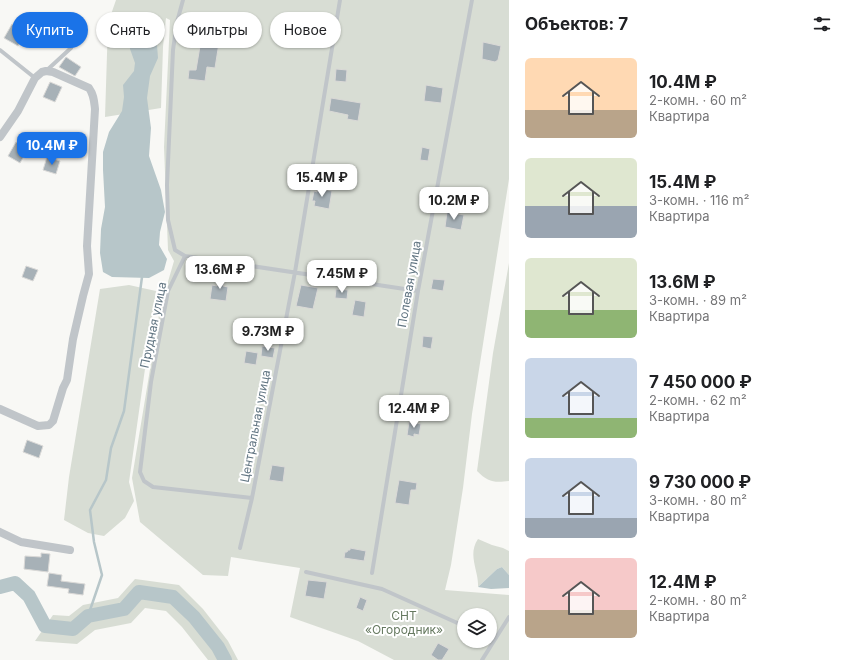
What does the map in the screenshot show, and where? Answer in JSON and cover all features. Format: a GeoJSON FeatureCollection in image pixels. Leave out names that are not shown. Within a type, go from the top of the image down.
{"type":"FeatureCollection","features":[{"type":"Feature","properties":{"kind":"street"},"geometry":{"type":"LineString","coordinates":[[0,137],[18,111],[35,78],[46,71],[53,72],[89,88],[94,99],[87,246],[89,274],[73,339],[67,380],[63,388],[53,421],[49,425],[40,426],[0,409]]}},
{"type":"Feature","properties":{"kind":"street"},"geometry":{"type":"LineString","coordinates":[[0,532],[21,542],[70,550]]}},
{"type":"Feature","properties":{"kind":"lane"},"geometry":{"type":"LineString","coordinates":[[183,0],[177,22],[173,50],[167,185],[168,220],[175,250],[184,256],[418,291]]}},
{"type":"Feature","properties":{"kind":"lane","name":"Центральная улица"},"geometry":{"type":"LineString","coordinates":[[240,548],[252,498],[295,272],[340,0]]}},
{"type":"Feature","properties":{"kind":"lane","name":"Полевая улица"},"geometry":{"type":"LineString","coordinates":[[372,573],[418,291],[472,0]]}},
{"type":"Feature","properties":{"kind":"lane"},"geometry":{"type":"LineString","coordinates":[[46,71],[71,48]]}},
{"type":"Feature","properties":{"kind":"lane"},"geometry":{"type":"LineString","coordinates":[[0,50],[35,78]]}},
{"type":"Feature","properties":{"kind":"lane","name":"Прудная улица"},"geometry":{"type":"LineString","coordinates":[[184,256],[168,291],[151,382],[140,472],[144,481],[153,486],[252,498]]}},
{"type":"Feature","properties":{"kind":"lane"},"geometry":{"type":"LineString","coordinates":[[306,572],[382,589],[457,623]]}},
{"type":"Feature","properties":{"kind":"lane"},"geometry":{"type":"LineString","coordinates":[[497,633],[509,617]]}},
{"type":"Feature","properties":{"kind":"lane"},"geometry":{"type":"LineString","coordinates":[[482,660],[488,648]]}},
{"type":"Feature","properties":{"kind":"green space","name":"СНТ «Огородник»"},"geometry":{"type":"Polygon","coordinates":[[[116,0],[509,0],[509,179],[472,414],[463,488],[451,565],[445,590],[509,595],[509,660],[394,660],[358,641],[290,617],[300,568],[231,557],[228,576],[203,575],[140,522],[132,478],[160,309],[174,261],[168,250],[164,147],[170,20],[166,18],[165,28],[165,12],[112,12],[116,0]]]}},
{"type":"Feature","properties":{"kind":"green space"},"geometry":{"type":"Polygon","coordinates":[[[107,48],[163,48],[161,108],[105,117],[107,48]]]}},
{"type":"Feature","properties":{"kind":"green space"},"geometry":{"type":"Polygon","coordinates":[[[509,263],[509,481],[495,482],[488,480],[477,471],[493,353],[509,263]]]}},
{"type":"Feature","properties":{"kind":"green space"},"geometry":{"type":"Polygon","coordinates":[[[129,285],[156,291],[129,482],[134,501],[125,518],[104,536],[88,533],[64,520],[69,477],[100,289],[129,285]]]}},
{"type":"Feature","properties":{"kind":"green space"},"geometry":{"type":"Polygon","coordinates":[[[478,539],[509,551],[509,575],[502,567],[497,569],[478,587],[473,557],[475,545],[478,539]]]}},
{"type":"Feature","properties":{"kind":"green space"},"geometry":{"type":"Polygon","coordinates":[[[135,579],[179,585],[203,609],[228,641],[238,660],[208,660],[182,627],[166,611],[145,608],[131,623],[95,630],[77,644],[35,641],[53,615],[69,616],[83,605],[118,598],[135,579]]]}},
{"type":"Feature","properties":{"kind":"shaded area"},"geometry":{"type":"Polygon","coordinates":[[[157,48],[158,58],[150,76],[147,98],[151,128],[149,156],[161,190],[165,212],[160,232],[159,245],[167,259],[164,270],[149,278],[112,277],[103,272],[100,253],[101,229],[105,207],[103,152],[109,132],[122,111],[124,97],[123,85],[134,71],[135,63],[130,49],[157,48]]]}},
{"type":"Feature","properties":{"kind":"shaded area"},"geometry":{"type":"Polygon","coordinates":[[[502,567],[509,575],[509,588],[491,589],[478,587],[497,569],[502,567]]]}},
{"type":"Feature","properties":{"kind":"building"},"geometry":{"type":"Polygon","coordinates":[[[12,24],[12,43],[4,38],[12,24]]]}},
{"type":"Feature","properties":{"kind":"building"},"geometry":{"type":"Polygon","coordinates":[[[483,42],[501,46],[498,60],[495,62],[482,59],[483,42]]]}},
{"type":"Feature","properties":{"kind":"building"},"geometry":{"type":"Polygon","coordinates":[[[200,48],[218,48],[215,68],[207,67],[205,81],[188,79],[189,70],[196,70],[200,48]]]}},
{"type":"Feature","properties":{"kind":"building"},"geometry":{"type":"Polygon","coordinates":[[[66,57],[81,67],[75,76],[59,67],[66,57]]]}},
{"type":"Feature","properties":{"kind":"building"},"geometry":{"type":"Polygon","coordinates":[[[336,69],[347,70],[346,82],[335,81],[336,69]]]}},
{"type":"Feature","properties":{"kind":"building"},"geometry":{"type":"Polygon","coordinates":[[[50,82],[62,87],[55,102],[43,97],[50,82]]]}},
{"type":"Feature","properties":{"kind":"building"},"geometry":{"type":"Polygon","coordinates":[[[426,85],[443,88],[441,103],[424,101],[426,85]]]}},
{"type":"Feature","properties":{"kind":"building"},"geometry":{"type":"Polygon","coordinates":[[[331,98],[361,103],[358,121],[347,119],[348,115],[329,111],[331,98]]]}},
{"type":"Feature","properties":{"kind":"building"},"geometry":{"type":"Polygon","coordinates":[[[16,142],[28,149],[20,163],[8,156],[16,142]]]}},
{"type":"Feature","properties":{"kind":"building"},"geometry":{"type":"Polygon","coordinates":[[[422,147],[430,149],[428,161],[420,160],[422,147]]]}},
{"type":"Feature","properties":{"kind":"building"},"geometry":{"type":"Polygon","coordinates":[[[47,157],[60,161],[56,174],[43,170],[47,157]]]}},
{"type":"Feature","properties":{"kind":"building"},"geometry":{"type":"Polygon","coordinates":[[[318,188],[332,191],[329,209],[314,206],[315,201],[312,201],[314,191],[317,192],[318,188]]]}},
{"type":"Feature","properties":{"kind":"building"},"geometry":{"type":"Polygon","coordinates":[[[447,212],[464,215],[461,230],[445,227],[447,212]]]}},
{"type":"Feature","properties":{"kind":"building"},"geometry":{"type":"Polygon","coordinates":[[[26,266],[38,270],[33,281],[22,277],[26,266]]]}},
{"type":"Feature","properties":{"kind":"building"},"geometry":{"type":"Polygon","coordinates":[[[224,271],[226,272],[223,286],[228,287],[226,301],[210,299],[212,285],[217,286],[224,271]]]}},
{"type":"Feature","properties":{"kind":"building"},"geometry":{"type":"Polygon","coordinates":[[[433,279],[445,280],[443,291],[431,289],[433,279]]]}},
{"type":"Feature","properties":{"kind":"building"},"geometry":{"type":"Polygon","coordinates":[[[301,285],[318,288],[313,309],[296,306],[301,285]]]}},
{"type":"Feature","properties":{"kind":"building"},"geometry":{"type":"Polygon","coordinates":[[[336,289],[348,290],[347,299],[335,298],[336,289]]]}},
{"type":"Feature","properties":{"kind":"building"},"geometry":{"type":"Polygon","coordinates":[[[355,300],[366,302],[364,317],[352,315],[355,300]]]}},
{"type":"Feature","properties":{"kind":"building"},"geometry":{"type":"Polygon","coordinates":[[[423,336],[433,337],[431,349],[422,347],[423,336]]]}},
{"type":"Feature","properties":{"kind":"building"},"geometry":{"type":"Polygon","coordinates":[[[262,346],[275,348],[273,358],[261,356],[262,346]]]}},
{"type":"Feature","properties":{"kind":"building"},"geometry":{"type":"Polygon","coordinates":[[[246,351],[258,353],[256,365],[244,363],[246,351]]]}},
{"type":"Feature","properties":{"kind":"building"},"geometry":{"type":"Polygon","coordinates":[[[409,422],[421,424],[419,435],[414,434],[414,437],[407,435],[409,422]]]}},
{"type":"Feature","properties":{"kind":"building"},"geometry":{"type":"Polygon","coordinates":[[[27,440],[43,446],[39,458],[23,452],[27,440]]]}},
{"type":"Feature","properties":{"kind":"building"},"geometry":{"type":"Polygon","coordinates":[[[272,465],[285,467],[283,482],[269,480],[272,465]]]}},
{"type":"Feature","properties":{"kind":"building"},"geometry":{"type":"Polygon","coordinates":[[[399,480],[417,483],[416,490],[411,490],[409,505],[395,503],[399,480]]]}},
{"type":"Feature","properties":{"kind":"building"},"geometry":{"type":"Polygon","coordinates":[[[350,548],[366,551],[364,561],[344,558],[345,552],[350,550],[350,548]]]}},
{"type":"Feature","properties":{"kind":"building"},"geometry":{"type":"Polygon","coordinates":[[[41,553],[50,554],[48,572],[24,569],[25,556],[41,557],[41,553]]]}},
{"type":"Feature","properties":{"kind":"building"},"geometry":{"type":"Polygon","coordinates":[[[49,573],[62,575],[61,581],[85,584],[83,595],[68,593],[69,589],[47,586],[49,573]]]}},
{"type":"Feature","properties":{"kind":"building"},"geometry":{"type":"Polygon","coordinates":[[[308,580],[327,582],[324,599],[305,596],[308,580]]]}},
{"type":"Feature","properties":{"kind":"building"},"geometry":{"type":"Polygon","coordinates":[[[360,597],[367,600],[363,611],[356,608],[360,597]]]}},
{"type":"Feature","properties":{"kind":"building"},"geometry":{"type":"Polygon","coordinates":[[[438,643],[449,649],[442,660],[438,660],[431,655],[438,643]]]}},
{"type":"Feature","properties":{"kind":"waterway"},"geometry":{"type":"LineString","coordinates":[[88,616],[102,575],[94,542],[90,510],[106,480],[111,448],[124,411],[142,277]]}},
{"type":"Feature","properties":{"kind":"waterway"},"geometry":{"type":"LineString","coordinates":[[0,587],[15,583],[29,596],[45,626],[73,629],[88,616],[124,609],[139,592],[173,597],[194,617],[218,647],[225,660]]}}]}
